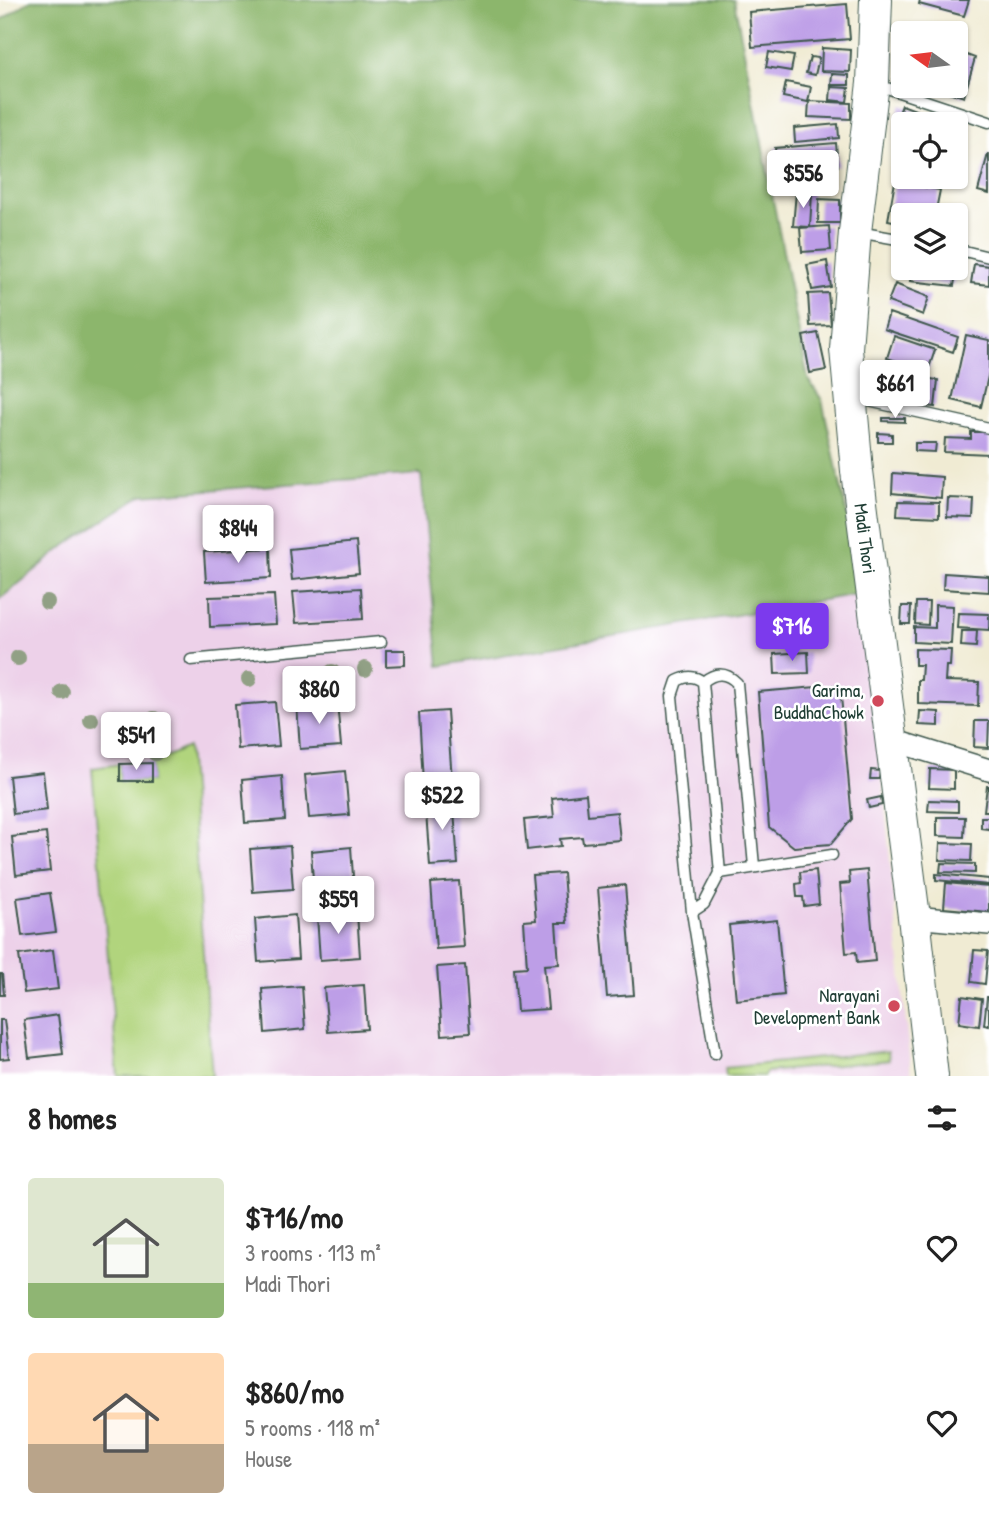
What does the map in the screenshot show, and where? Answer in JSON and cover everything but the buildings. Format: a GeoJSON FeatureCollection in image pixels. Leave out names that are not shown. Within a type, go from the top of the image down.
{"type":"FeatureCollection","features":[{"type":"Feature","properties":{"kind":"main road","name":"Madi Thori"},"geometry":{"type":"LineString","coordinates":[[876,0],[873,83],[855,232],[846,349],[857,471],[932,1076]]}},
{"type":"Feature","properties":{"kind":"street"},"geometry":{"type":"LineString","coordinates":[[892,740],[989,770]]}},
{"type":"Feature","properties":{"kind":"street"},"geometry":{"type":"LineString","coordinates":[[914,917],[989,924]]}},
{"type":"Feature","properties":{"kind":"lane"},"geometry":{"type":"LineString","coordinates":[[873,83],[989,122]]}},
{"type":"Feature","properties":{"kind":"lane"},"geometry":{"type":"LineString","coordinates":[[855,232],[891,238]]}},
{"type":"Feature","properties":{"kind":"lane"},"geometry":{"type":"LineString","coordinates":[[968,252],[989,257]]}},
{"type":"Feature","properties":{"kind":"lane"},"geometry":{"type":"LineString","coordinates":[[850,397],[989,428]]}},
{"type":"Feature","properties":{"kind":"lane"},"geometry":{"type":"LineString","coordinates":[[191,660],[381,642]]}},
{"type":"Feature","properties":{"kind":"lane"},"geometry":{"type":"LineString","coordinates":[[703,682],[722,674],[737,682],[754,866]]}},
{"type":"Feature","properties":{"kind":"lane"},"geometry":{"type":"LineString","coordinates":[[692,912],[704,904],[720,873],[703,682],[696,677],[687,677],[677,681],[672,695],[692,912],[715,1054]]}},
{"type":"Feature","properties":{"kind":"lane"},"geometry":{"type":"LineString","coordinates":[[720,873],[832,855]]}},
{"type":"Feature","properties":{"kind":"shaded area"},"geometry":{"type":"Polygon","coordinates":[[[421,474],[439,666],[864,593],[911,1076],[0,1076],[0,599],[66,545],[142,495],[421,474]]]}},
{"type":"Feature","properties":{"kind":"green space"},"geometry":{"type":"Polygon","coordinates":[[[31,0],[734,0],[808,379],[822,400],[864,593],[439,666],[421,474],[142,495],[66,545],[0,599],[0,21],[31,0]]]}},
{"type":"Feature","properties":{"kind":"green space"},"geometry":{"type":"Polygon","coordinates":[[[188,747],[212,1076],[118,1076],[92,768],[120,764],[120,781],[152,781],[152,763],[188,747]]]}},
{"type":"Feature","properties":{"kind":"green space"},"geometry":{"type":"Polygon","coordinates":[[[888,1051],[889,1060],[766,1072],[764,1076],[726,1076],[725,1068],[888,1051]]]}},
{"type":"Feature","properties":{"kind":"place","name":"Garima, BuddhaChowk"},"geometry":{"type":"Point","coordinates":[878,701]}},
{"type":"Feature","properties":{"kind":"place","name":"Narayani Development Bank"},"geometry":{"type":"Point","coordinates":[894,1006]}}]}
